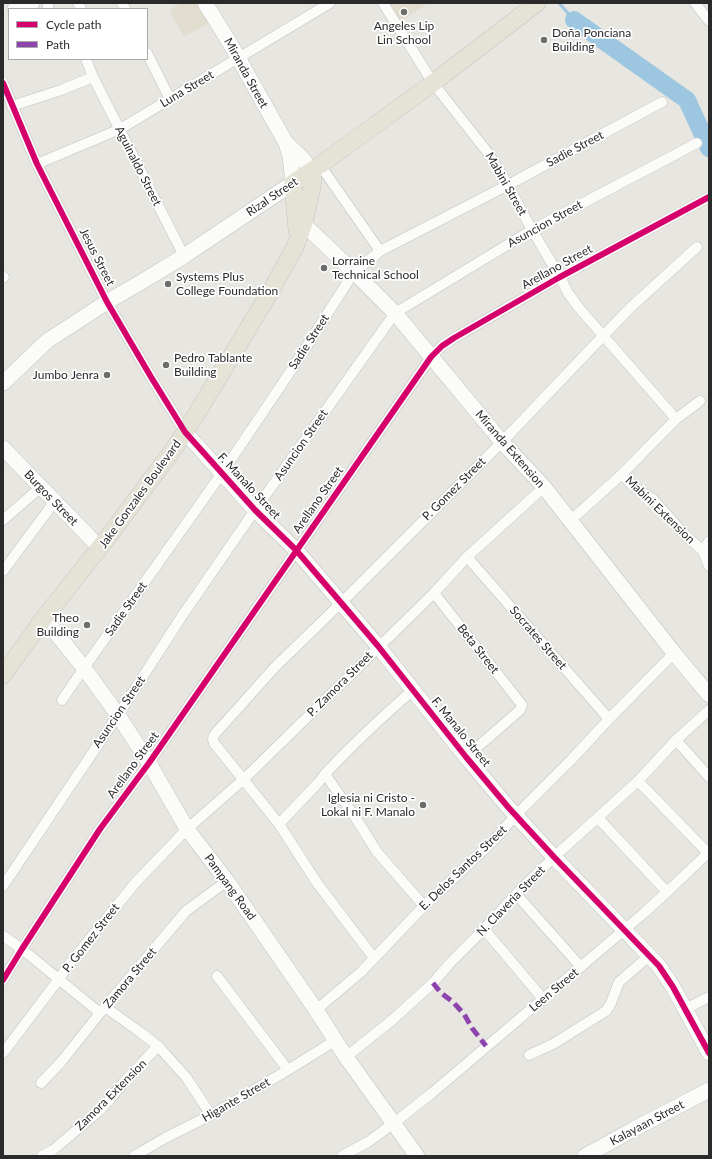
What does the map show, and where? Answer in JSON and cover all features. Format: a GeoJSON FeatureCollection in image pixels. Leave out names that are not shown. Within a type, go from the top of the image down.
{"type":"FeatureCollection","features":[{"type":"Feature","properties":{"kind":"main road","name":"Rizal Street"},"geometry":{"type":"LineString","coordinates":[[293,183],[433,83],[538,3]]}},
{"type":"Feature","properties":{"kind":"main road","name":"Jake Gonzales Boulevard"},"geometry":{"type":"LineString","coordinates":[[3,675],[44,618],[100,548],[185,432],[296,247],[300,220],[312,187],[316,168]]}},
{"type":"Feature","properties":{"kind":"main road","name":"Jake Gonzales Boulevard"},"geometry":{"type":"LineString","coordinates":[[293,183],[300,220]]}},
{"type":"Feature","properties":{"kind":"street"},"geometry":{"type":"LineString","coordinates":[[18,8],[32,3]]}},
{"type":"Feature","properties":{"kind":"street","name":"Miranda Street"},"geometry":{"type":"LineString","coordinates":[[205,3],[286,143],[290,156],[293,183]]}},
{"type":"Feature","properties":{"kind":"street","name":"Luna Street"},"geometry":{"type":"LineString","coordinates":[[37,164],[120,130],[330,3]]}},
{"type":"Feature","properties":{"kind":"street","name":"Mabini Street"},"geometry":{"type":"LineString","coordinates":[[383,3],[433,83],[485,149],[508,185],[568,293],[602,336],[676,419]]}},
{"type":"Feature","properties":{"kind":"street"},"geometry":{"type":"LineString","coordinates":[[695,3],[709,21]]}},
{"type":"Feature","properties":{"kind":"street"},"geometry":{"type":"LineString","coordinates":[[148,55],[170,100]]}},
{"type":"Feature","properties":{"kind":"street","name":"Aguinaldo Street"},"geometry":{"type":"LineString","coordinates":[[86,60],[93,76],[184,256]]}},
{"type":"Feature","properties":{"kind":"street"},"geometry":{"type":"LineString","coordinates":[[12,106],[75,85],[93,76]]}},
{"type":"Feature","properties":{"kind":"street","name":"Jesus Street"},"geometry":{"type":"LineString","coordinates":[[3,83],[37,164],[107,302],[185,432]]}},
{"type":"Feature","properties":{"kind":"street","name":"Sadie Street"},"geometry":{"type":"LineString","coordinates":[[62,700],[222,474],[354,272],[380,251],[508,185],[662,102]]}},
{"type":"Feature","properties":{"kind":"street","name":"Miranda Street"},"geometry":{"type":"LineString","coordinates":[[286,143],[316,168]]}},
{"type":"Feature","properties":{"kind":"street","name":"Asuncion Street"},"geometry":{"type":"LineString","coordinates":[[3,886],[118,715],[182,616],[255,510],[395,313],[532,230],[698,144]]}},
{"type":"Feature","properties":{"kind":"street"},"geometry":{"type":"LineString","coordinates":[[316,168],[380,251]]}},
{"type":"Feature","properties":{"kind":"street","name":"Rizal Street"},"geometry":{"type":"LineString","coordinates":[[3,382],[46,341],[107,302],[184,256],[293,183]]}},
{"type":"Feature","properties":{"kind":"street","name":"Arellano Street"},"geometry":{"type":"LineString","coordinates":[[3,980],[100,829],[149,763],[431,357],[442,346],[454,338],[560,277],[709,197]]}},
{"type":"Feature","properties":{"kind":"street","name":"Miranda Extension"},"geometry":{"type":"LineString","coordinates":[[300,220],[395,313],[502,442],[544,487],[674,653],[709,695]]}},
{"type":"Feature","properties":{"kind":"street","name":"P. Gomez Street"},"geometry":{"type":"LineString","coordinates":[[244,779],[214,743],[214,735],[275,667],[502,442],[602,336],[630,308],[697,247]]}},
{"type":"Feature","properties":{"kind":"street","name":"Mabini Extension"},"geometry":{"type":"LineString","coordinates":[[570,521],[622,474],[676,419],[700,401]]}},
{"type":"Feature","properties":{"kind":"street","name":"F. Manalo Street"},"geometry":{"type":"LineString","coordinates":[[185,432],[255,510],[296,550],[378,646],[466,757],[516,815],[554,857],[659,966],[709,1053]]}},
{"type":"Feature","properties":{"kind":"street","name":"Burgos Street"},"geometry":{"type":"LineString","coordinates":[[3,448],[100,548]]}},
{"type":"Feature","properties":{"kind":"street","name":"Mabini Extension"},"geometry":{"type":"LineString","coordinates":[[622,474],[634,487],[652,499],[685,535],[703,551],[709,566]]}},
{"type":"Feature","properties":{"kind":"street"},"geometry":{"type":"LineString","coordinates":[[3,520],[41,487]]}},
{"type":"Feature","properties":{"kind":"street","name":"P. Zamora Street"},"geometry":{"type":"LineString","coordinates":[[187,829],[244,779],[378,646],[434,593],[467,557],[544,487]]}},
{"type":"Feature","properties":{"kind":"street"},"geometry":{"type":"LineString","coordinates":[[3,571],[55,501]]}},
{"type":"Feature","properties":{"kind":"street"},"geometry":{"type":"LineString","coordinates":[[703,551],[709,541]]}},
{"type":"Feature","properties":{"kind":"street","name":"Socrates Street"},"geometry":{"type":"LineString","coordinates":[[467,557],[609,719]]}},
{"type":"Feature","properties":{"kind":"street","name":"Beta Street"},"geometry":{"type":"LineString","coordinates":[[434,593],[522,705],[520,710],[466,757]]}},
{"type":"Feature","properties":{"kind":"street","name":"Pampang Road"},"geometry":{"type":"LineString","coordinates":[[44,618],[84,668],[118,715],[149,763],[187,829],[227,881],[316,1010],[346,1057],[417,1156]]}},
{"type":"Feature","properties":{"kind":"street","name":"E. Delos Santos Street"},"geometry":{"type":"LineString","coordinates":[[316,1010],[351,981],[424,906],[488,846],[516,815],[674,653]]}},
{"type":"Feature","properties":{"kind":"street"},"geometry":{"type":"LineString","coordinates":[[279,824],[349,748],[413,690]]}},
{"type":"Feature","properties":{"kind":"street","name":"N. Claveria Street"},"geometry":{"type":"LineString","coordinates":[[346,1057],[391,1021],[433,983],[450,962],[484,929],[516,894],[554,857],[638,781],[676,740],[709,710]]}},
{"type":"Feature","properties":{"kind":"street"},"geometry":{"type":"LineString","coordinates":[[676,740],[709,777]]}},
{"type":"Feature","properties":{"kind":"street"},"geometry":{"type":"LineString","coordinates":[[325,774],[377,852],[424,906]]}},
{"type":"Feature","properties":{"kind":"street"},"geometry":{"type":"LineString","coordinates":[[244,779],[279,824],[317,883],[374,958]]}},
{"type":"Feature","properties":{"kind":"street"},"geometry":{"type":"LineString","coordinates":[[638,781],[708,852]]}},
{"type":"Feature","properties":{"kind":"street"},"geometry":{"type":"LineString","coordinates":[[598,818],[668,892]]}},
{"type":"Feature","properties":{"kind":"street","name":"P. Gomez Street"},"geometry":{"type":"LineString","coordinates":[[3,1053],[59,979],[67,966],[136,882],[187,829]]}},
{"type":"Feature","properties":{"kind":"street","name":"Leen Street"},"geometry":{"type":"LineString","coordinates":[[342,1156],[381,1134],[432,1093],[668,892],[708,852]]}},
{"type":"Feature","properties":{"kind":"street","name":"Zamora Street"},"geometry":{"type":"LineString","coordinates":[[41,1082],[61,1062],[102,1010],[186,911],[227,881]]}},
{"type":"Feature","properties":{"kind":"street"},"geometry":{"type":"LineString","coordinates":[[516,894],[581,967]]}},
{"type":"Feature","properties":{"kind":"street"},"geometry":{"type":"LineString","coordinates":[[484,929],[543,999]]}},
{"type":"Feature","properties":{"kind":"street"},"geometry":{"type":"LineString","coordinates":[[3,936],[102,1010],[140,1032],[158,1046],[186,1077],[211,1115]]}},
{"type":"Feature","properties":{"kind":"street"},"geometry":{"type":"LineString","coordinates":[[529,1055],[553,1044],[606,1011],[611,1003],[619,982],[649,956]]}},
{"type":"Feature","properties":{"kind":"street"},"geometry":{"type":"LineString","coordinates":[[217,976],[288,1070]]}},
{"type":"Feature","properties":{"kind":"street"},"geometry":{"type":"LineString","coordinates":[[685,1009],[709,997]]}},
{"type":"Feature","properties":{"kind":"street","name":"Higante Street"},"geometry":{"type":"LineString","coordinates":[[134,1156],[167,1137],[211,1115],[336,1040]]}},
{"type":"Feature","properties":{"kind":"street","name":"Zamora Extension"},"geometry":{"type":"LineString","coordinates":[[42,1156],[53,1150],[99,1111],[123,1082],[158,1046]]}},
{"type":"Feature","properties":{"kind":"street","name":"Kalayaan Street"},"geometry":{"type":"LineString","coordinates":[[585,1156],[634,1128],[709,1090]]}},
{"type":"Feature","properties":{"kind":"shaded area"},"geometry":{"type":"Polygon","coordinates":[[[181,3],[200,3],[210,22],[184,37],[169,10],[181,3]]]}},
{"type":"Feature","properties":{"kind":"shaded area","name":"Angeles Lip Lin School"},"geometry":{"type":"Polygon","coordinates":[[[388,3],[428,3],[400,22],[388,3]]]}},
{"type":"Feature","properties":{"kind":"waterway"},"geometry":{"type":"LineString","coordinates":[[559,3],[574,20]]}},
{"type":"Feature","properties":{"kind":"waterway"},"geometry":{"type":"LineString","coordinates":[[574,20],[687,100],[709,148]]}},
{"type":"Feature","properties":{"kind":"marked path"},"geometry":{"type":"LineString","coordinates":[[433,983],[441,993],[453,1002],[464,1014],[472,1028],[486,1046]]}},
{"type":"Feature","properties":{"kind":"cycle path"},"geometry":{"type":"LineString","coordinates":[[3,83],[37,164],[107,302],[185,432],[255,510],[296,550],[378,646],[466,757],[508,807],[659,966],[673,987],[709,1053]]}},
{"type":"Feature","properties":{"kind":"cycle path"},"geometry":{"type":"LineString","coordinates":[[3,980],[100,829],[149,763],[431,357],[442,346],[454,338],[560,277],[709,197]]}},
{"type":"Feature","properties":{"kind":"place","name":"Angeles Lip Lin School"},"geometry":{"type":"Point","coordinates":[404,12]}},
{"type":"Feature","properties":{"kind":"place","name":"Doña Ponciana Building"},"geometry":{"type":"Point","coordinates":[544,40]}},
{"type":"Feature","properties":{"kind":"place","name":"Lorraine Technical School"},"geometry":{"type":"Point","coordinates":[324,268]}},
{"type":"Feature","properties":{"kind":"place","name":"Systems Plus College Foundation"},"geometry":{"type":"Point","coordinates":[168,284]}},
{"type":"Feature","properties":{"kind":"place","name":"Pedro Tablante Building"},"geometry":{"type":"Point","coordinates":[166,365]}},
{"type":"Feature","properties":{"kind":"place","name":"Jumbo Jenra"},"geometry":{"type":"Point","coordinates":[107,375]}},
{"type":"Feature","properties":{"kind":"place","name":"Theo Building"},"geometry":{"type":"Point","coordinates":[87,625]}},
{"type":"Feature","properties":{"kind":"place","name":"Iglesia ni Cristo - Lokal ni F. Manalo"},"geometry":{"type":"Point","coordinates":[423,805]}}]}
